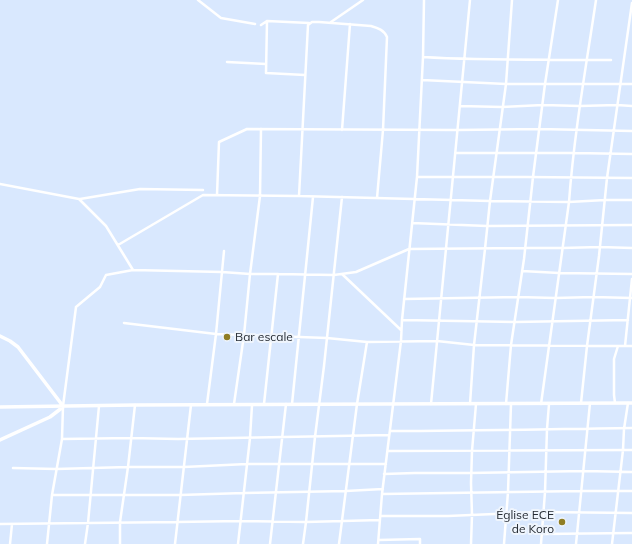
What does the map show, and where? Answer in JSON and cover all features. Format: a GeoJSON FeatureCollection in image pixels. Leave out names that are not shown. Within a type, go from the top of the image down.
{"type":"FeatureCollection","features":[{"type":"Feature","properties":{"kind":"street"},"geometry":{"type":"LineString","coordinates":[[198,0],[221,18],[256,24]]}},
{"type":"Feature","properties":{"kind":"street"},"geometry":{"type":"LineString","coordinates":[[330,22],[363,0]]}},
{"type":"Feature","properties":{"kind":"street"},"geometry":{"type":"LineString","coordinates":[[378,544],[384,474],[401,341],[417,177],[423,57],[424,0]]}},
{"type":"Feature","properties":{"kind":"street"},"geometry":{"type":"LineString","coordinates":[[431,404],[452,201],[457,130],[470,0]]}},
{"type":"Feature","properties":{"kind":"street"},"geometry":{"type":"LineString","coordinates":[[470,404],[474,345],[492,177],[506,84],[512,0]]}},
{"type":"Feature","properties":{"kind":"street"},"geometry":{"type":"LineString","coordinates":[[506,404],[511,345],[525,248],[545,84],[558,0]]}},
{"type":"Feature","properties":{"kind":"street"},"geometry":{"type":"LineString","coordinates":[[541,404],[569,202],[570,177],[576,130],[596,0]]}},
{"type":"Feature","properties":{"kind":"street"},"geometry":{"type":"LineString","coordinates":[[581,404],[607,178],[632,3]]}},
{"type":"Feature","properties":{"kind":"street"},"geometry":{"type":"LineString","coordinates":[[267,21],[266,73],[305,75]]}},
{"type":"Feature","properties":{"kind":"street"},"geometry":{"type":"LineString","coordinates":[[261,25],[267,21],[310,23],[330,22],[371,26],[383,31],[387,37],[384,130],[377,198]]}},
{"type":"Feature","properties":{"kind":"street"},"geometry":{"type":"LineString","coordinates":[[299,196],[308,25],[310,23]]}},
{"type":"Feature","properties":{"kind":"street"},"geometry":{"type":"LineString","coordinates":[[342,130],[350,24]]}},
{"type":"Feature","properties":{"kind":"street"},"geometry":{"type":"LineString","coordinates":[[423,57],[507,60],[611,60]]}},
{"type":"Feature","properties":{"kind":"street"},"geometry":{"type":"LineString","coordinates":[[227,62],[266,64]]}},
{"type":"Feature","properties":{"kind":"street"},"geometry":{"type":"LineString","coordinates":[[422,80],[506,84],[632,84]]}},
{"type":"Feature","properties":{"kind":"street"},"geometry":{"type":"LineString","coordinates":[[460,106],[632,106]]}},
{"type":"Feature","properties":{"kind":"street"},"geometry":{"type":"LineString","coordinates":[[217,195],[219,142],[247,129],[539,129],[632,131]]}},
{"type":"Feature","properties":{"kind":"street"},"geometry":{"type":"LineString","coordinates":[[234,404],[244,335],[260,196],[261,129]]}},
{"type":"Feature","properties":{"kind":"street"},"geometry":{"type":"LineString","coordinates":[[456,153],[632,154]]}},
{"type":"Feature","properties":{"kind":"street"},"geometry":{"type":"LineString","coordinates":[[417,177],[632,178]]}},
{"type":"Feature","properties":{"kind":"street"},"geometry":{"type":"LineString","coordinates":[[0,184],[79,199],[140,189],[203,190]]}},
{"type":"Feature","properties":{"kind":"street"},"geometry":{"type":"LineString","coordinates":[[118,245],[203,195],[313,196],[414,200],[530,202],[632,200]]}},
{"type":"Feature","properties":{"kind":"street"},"geometry":{"type":"LineString","coordinates":[[292,404],[313,196]]}},
{"type":"Feature","properties":{"kind":"street"},"geometry":{"type":"LineString","coordinates":[[303,544],[342,197]]}},
{"type":"Feature","properties":{"kind":"street"},"geometry":{"type":"LineString","coordinates":[[79,199],[106,226],[133,270]]}},
{"type":"Feature","properties":{"kind":"street"},"geometry":{"type":"LineString","coordinates":[[412,223],[487,226],[632,225]]}},
{"type":"Feature","properties":{"kind":"street"},"geometry":{"type":"LineString","coordinates":[[47,544],[52,495],[62,439],[63,406],[76,307],[100,287],[106,275],[133,270],[334,275],[356,272],[409,249],[632,248]]}},
{"type":"Feature","properties":{"kind":"street"},"geometry":{"type":"LineString","coordinates":[[207,404],[216,334],[224,251]]}},
{"type":"Feature","properties":{"kind":"street"},"geometry":{"type":"LineString","coordinates":[[522,271],[632,274]]}},
{"type":"Feature","properties":{"kind":"street"},"geometry":{"type":"LineString","coordinates":[[264,404],[278,274]]}},
{"type":"Feature","properties":{"kind":"street"},"geometry":{"type":"LineString","coordinates":[[342,274],[402,331]]}},
{"type":"Feature","properties":{"kind":"street"},"geometry":{"type":"LineString","coordinates":[[625,346],[632,279]]}},
{"type":"Feature","properties":{"kind":"street"},"geometry":{"type":"LineString","coordinates":[[404,299],[518,297],[631,298]]}},
{"type":"Feature","properties":{"kind":"street"},"geometry":{"type":"LineString","coordinates":[[402,320],[515,322],[628,320]]}},
{"type":"Feature","properties":{"kind":"street"},"geometry":{"type":"LineString","coordinates":[[124,323],[216,334],[327,338],[367,342],[437,341],[474,345],[632,346]]}},
{"type":"Feature","properties":{"kind":"street"},"geometry":{"type":"LineString","coordinates":[[0,336],[18,347],[63,406]]}},
{"type":"Feature","properties":{"kind":"street"},"geometry":{"type":"LineString","coordinates":[[339,544],[357,404],[367,342]]}},
{"type":"Feature","properties":{"kind":"street"},"geometry":{"type":"LineString","coordinates":[[615,403],[614,359],[618,346]]}},
{"type":"Feature","properties":{"kind":"street"},"geometry":{"type":"LineString","coordinates":[[0,407],[191,404],[630,403],[624,428],[623,450],[612,544]]}},
{"type":"Feature","properties":{"kind":"street"},"geometry":{"type":"LineString","coordinates":[[175,544],[191,404]]}},
{"type":"Feature","properties":{"kind":"street"},"geometry":{"type":"LineString","coordinates":[[238,544],[250,438],[252,404]]}},
{"type":"Feature","properties":{"kind":"street"},"geometry":{"type":"LineString","coordinates":[[270,544],[286,404]]}},
{"type":"Feature","properties":{"kind":"street"},"geometry":{"type":"LineString","coordinates":[[472,544],[471,473],[476,404]]}},
{"type":"Feature","properties":{"kind":"street"},"geometry":{"type":"LineString","coordinates":[[504,544],[507,514],[511,404]]}},
{"type":"Feature","properties":{"kind":"street"},"geometry":{"type":"LineString","coordinates":[[541,544],[549,404]]}},
{"type":"Feature","properties":{"kind":"street"},"geometry":{"type":"LineString","coordinates":[[576,544],[590,404]]}},
{"type":"Feature","properties":{"kind":"street"},"geometry":{"type":"LineString","coordinates":[[120,544],[120,522],[135,405]]}},
{"type":"Feature","properties":{"kind":"street"},"geometry":{"type":"LineString","coordinates":[[0,440],[50,417],[63,406]]}},
{"type":"Feature","properties":{"kind":"street"},"geometry":{"type":"LineString","coordinates":[[84,544],[88,523],[99,406]]}},
{"type":"Feature","properties":{"kind":"street"},"geometry":{"type":"LineString","coordinates":[[390,431],[632,428]]}},
{"type":"Feature","properties":{"kind":"street"},"geometry":{"type":"LineString","coordinates":[[62,439],[187,439],[389,435]]}},
{"type":"Feature","properties":{"kind":"street"},"geometry":{"type":"LineString","coordinates":[[388,451],[632,450]]}},
{"type":"Feature","properties":{"kind":"street"},"geometry":{"type":"LineString","coordinates":[[13,468],[56,469],[184,467],[247,464],[386,464]]}},
{"type":"Feature","properties":{"kind":"street"},"geometry":{"type":"LineString","coordinates":[[384,474],[545,471],[632,472]]}},
{"type":"Feature","properties":{"kind":"street"},"geometry":{"type":"LineString","coordinates":[[52,495],[180,495],[383,489]]}},
{"type":"Feature","properties":{"kind":"street"},"geometry":{"type":"LineString","coordinates":[[382,494],[632,491]]}},
{"type":"Feature","properties":{"kind":"street"},"geometry":{"type":"LineString","coordinates":[[381,516],[472,515],[541,512],[632,513]]}},
{"type":"Feature","properties":{"kind":"street"},"geometry":{"type":"LineString","coordinates":[[0,524],[240,521],[306,522],[380,520]]}},
{"type":"Feature","properties":{"kind":"street"},"geometry":{"type":"LineString","coordinates":[[10,544],[12,524]]}},
{"type":"Feature","properties":{"kind":"street"},"geometry":{"type":"LineString","coordinates":[[542,534],[632,533]]}},
{"type":"Feature","properties":{"kind":"street"},"geometry":{"type":"LineString","coordinates":[[379,540],[420,539],[420,544]]}},
{"type":"Feature","properties":{"kind":"place","name":"Bar escale"},"geometry":{"type":"Point","coordinates":[227,337]}},
{"type":"Feature","properties":{"kind":"place","name":"Église ECE de Koro"},"geometry":{"type":"Point","coordinates":[562,522]}}]}
